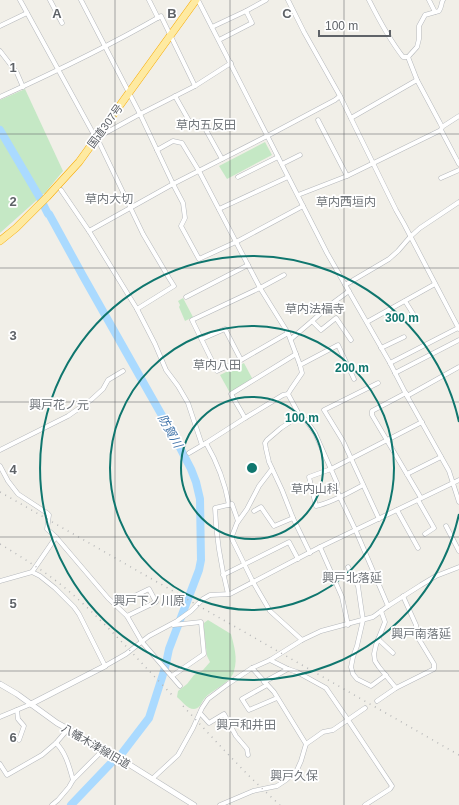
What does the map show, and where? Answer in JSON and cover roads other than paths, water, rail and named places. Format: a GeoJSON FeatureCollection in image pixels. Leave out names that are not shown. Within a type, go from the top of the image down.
{"type":"FeatureCollection","features":[{"type":"Feature","properties":{"kind":"highway","name":"国道307号"},"geometry":{"type":"LineString","coordinates":[[0,241],[36,209],[80,162],[197,0]]}},
{"type":"Feature","properties":{"kind":"street"},"geometry":{"type":"LineString","coordinates":[[21,0],[27,14],[97,138],[143,234],[174,286],[137,309]]}},
{"type":"Feature","properties":{"kind":"street"},"geometry":{"type":"LineString","coordinates":[[50,0],[62,23]]}},
{"type":"Feature","properties":{"kind":"street"},"geometry":{"type":"LineString","coordinates":[[81,0],[140,114],[183,203],[185,218],[181,226],[198,259],[236,242],[302,206]]}},
{"type":"Feature","properties":{"kind":"street"},"geometry":{"type":"LineString","coordinates":[[149,0],[158,18]]}},
{"type":"Feature","properties":{"kind":"street"},"geometry":{"type":"LineString","coordinates":[[197,0],[219,40],[327,253],[390,363],[449,472],[459,502]]}},
{"type":"Feature","properties":{"kind":"street"},"geometry":{"type":"LineString","coordinates":[[212,27],[266,0]]}},
{"type":"Feature","properties":{"kind":"street"},"geometry":{"type":"LineString","coordinates":[[288,0],[340,96],[396,210],[459,328],[390,363]]}},
{"type":"Feature","properties":{"kind":"street"},"geometry":{"type":"LineString","coordinates":[[369,0],[381,25],[394,45],[403,57],[408,57]]}},
{"type":"Feature","properties":{"kind":"street"},"geometry":{"type":"LineString","coordinates":[[429,0],[435,12]]}},
{"type":"Feature","properties":{"kind":"street"},"geometry":{"type":"LineString","coordinates":[[408,57],[417,47],[419,39],[419,26],[426,15],[439,11],[443,0]]}},
{"type":"Feature","properties":{"kind":"street"},"geometry":{"type":"LineString","coordinates":[[219,40],[252,23],[246,11]]}},
{"type":"Feature","properties":{"kind":"street"},"geometry":{"type":"LineString","coordinates":[[0,26],[27,14]]}},
{"type":"Feature","properties":{"kind":"street"},"geometry":{"type":"LineString","coordinates":[[0,97],[106,47],[161,16],[195,86]]}},
{"type":"Feature","properties":{"kind":"street"},"geometry":{"type":"LineString","coordinates":[[0,51],[17,73],[23,87]]}},
{"type":"Feature","properties":{"kind":"street"},"geometry":{"type":"LineString","coordinates":[[408,57],[417,80],[459,164]]}},
{"type":"Feature","properties":{"kind":"street"},"geometry":{"type":"LineString","coordinates":[[97,138],[195,86],[231,64]]}},
{"type":"Feature","properties":{"kind":"street"},"geometry":{"type":"LineString","coordinates":[[351,118],[417,80]]}},
{"type":"Feature","properties":{"kind":"street"},"geometry":{"type":"LineString","coordinates":[[175,96],[192,126],[201,121],[222,159]]}},
{"type":"Feature","properties":{"kind":"street"},"geometry":{"type":"LineString","coordinates":[[89,231],[173,184],[267,136],[340,96]]}},
{"type":"Feature","properties":{"kind":"street"},"geometry":{"type":"LineString","coordinates":[[298,195],[347,176],[441,128],[459,116]]}},
{"type":"Feature","properties":{"kind":"street"},"geometry":{"type":"LineString","coordinates":[[318,120],[347,176]]}},
{"type":"Feature","properties":{"kind":"street"},"geometry":{"type":"LineString","coordinates":[[157,150],[173,141],[182,144],[199,171],[260,288],[288,333],[302,373],[288,394],[283,395],[189,453]]}},
{"type":"Feature","properties":{"kind":"street"},"geometry":{"type":"LineString","coordinates":[[282,164],[300,155]]}},
{"type":"Feature","properties":{"kind":"street"},"geometry":{"type":"LineString","coordinates":[[238,177],[278,157]]}},
{"type":"Feature","properties":{"kind":"street"},"geometry":{"type":"LineString","coordinates":[[441,178],[459,170]]}},
{"type":"Feature","properties":{"kind":"street"},"geometry":{"type":"LineString","coordinates":[[219,209],[288,177]]}},
{"type":"Feature","properties":{"kind":"street"},"geometry":{"type":"LineString","coordinates":[[61,190],[89,231],[137,309],[155,344],[166,370],[188,403],[204,444],[212,452],[227,492],[229,505]]}},
{"type":"Feature","properties":{"kind":"street"},"geometry":{"type":"LineString","coordinates":[[346,285],[389,258],[398,251],[420,228],[459,202]]}},
{"type":"Feature","properties":{"kind":"street"},"geometry":{"type":"LineString","coordinates":[[186,296],[248,265]]}},
{"type":"Feature","properties":{"kind":"street"},"geometry":{"type":"LineString","coordinates":[[284,275],[192,320],[217,371],[241,360],[288,333]]}},
{"type":"Feature","properties":{"kind":"street"},"geometry":{"type":"LineString","coordinates":[[366,322],[435,284]]}},
{"type":"Feature","properties":{"kind":"street"},"geometry":{"type":"LineString","coordinates":[[291,339],[330,305],[349,291]]}},
{"type":"Feature","properties":{"kind":"street"},"geometry":{"type":"LineString","coordinates":[[405,301],[417,320]]}},
{"type":"Feature","properties":{"kind":"street"},"geometry":{"type":"LineString","coordinates":[[312,321],[322,330],[336,318],[351,340]]}},
{"type":"Feature","properties":{"kind":"street"},"geometry":{"type":"LineString","coordinates":[[202,339],[225,329],[241,360]]}},
{"type":"Feature","properties":{"kind":"street"},"geometry":{"type":"LineString","coordinates":[[381,348],[404,337]]}},
{"type":"Feature","properties":{"kind":"street"},"geometry":{"type":"LineString","coordinates":[[395,373],[459,340]]}},
{"type":"Feature","properties":{"kind":"street"},"geometry":{"type":"LineString","coordinates":[[300,365],[338,345],[354,379]]}},
{"type":"Feature","properties":{"kind":"street"},"geometry":{"type":"LineString","coordinates":[[245,418],[231,394],[296,354]]}},
{"type":"Feature","properties":{"kind":"street"},"geometry":{"type":"LineString","coordinates":[[426,534],[434,528],[407,474],[372,415],[372,411],[459,367]]}},
{"type":"Feature","properties":{"kind":"street"},"geometry":{"type":"LineString","coordinates":[[0,450],[68,416],[91,400],[103,389],[108,380],[123,371]]}},
{"type":"Feature","properties":{"kind":"street"},"geometry":{"type":"LineString","coordinates":[[378,382],[324,410],[343,441],[379,519]]}},
{"type":"Feature","properties":{"kind":"street"},"geometry":{"type":"LineString","coordinates":[[288,394],[299,416],[302,420],[305,419],[315,433],[331,469],[336,483],[336,489],[356,530],[388,606]]}},
{"type":"Feature","properties":{"kind":"street"},"geometry":{"type":"LineString","coordinates":[[299,416],[281,428],[265,443],[268,462],[310,552]]}},
{"type":"Feature","properties":{"kind":"street"},"geometry":{"type":"LineString","coordinates":[[363,485],[340,498],[316,506],[308,477],[331,469],[422,422]]}},
{"type":"Feature","properties":{"kind":"street"},"geometry":{"type":"LineString","coordinates":[[407,474],[441,457]]}},
{"type":"Feature","properties":{"kind":"street"},"geometry":{"type":"LineString","coordinates":[[0,466],[18,494],[47,513],[47,528],[108,598],[127,616],[142,642],[180,686]]}},
{"type":"Feature","properties":{"kind":"street"},"geometry":{"type":"LineString","coordinates":[[272,469],[260,486],[247,510],[238,521],[232,539],[253,582],[270,612],[302,640]]}},
{"type":"Feature","properties":{"kind":"street"},"geometry":{"type":"LineString","coordinates":[[0,717],[31,704],[126,654],[149,636],[185,616],[203,599],[210,596],[230,594],[320,547],[459,480]]}},
{"type":"Feature","properties":{"kind":"street"},"geometry":{"type":"LineString","coordinates":[[228,594],[223,575],[214,508],[232,504],[238,521]]}},
{"type":"Feature","properties":{"kind":"street"},"geometry":{"type":"LineString","coordinates":[[254,510],[261,507],[274,526],[293,518]]}},
{"type":"Feature","properties":{"kind":"street"},"geometry":{"type":"LineString","coordinates":[[397,510],[418,548]]}},
{"type":"Feature","properties":{"kind":"street"},"geometry":{"type":"LineString","coordinates":[[446,526],[459,551]]}},
{"type":"Feature","properties":{"kind":"street"},"geometry":{"type":"LineString","coordinates":[[32,572],[56,537]]}},
{"type":"Feature","properties":{"kind":"street"},"geometry":{"type":"LineString","coordinates":[[223,575],[289,542],[298,559]]}},
{"type":"Feature","properties":{"kind":"street"},"geometry":{"type":"LineString","coordinates":[[320,547],[342,597],[348,625]]}},
{"type":"Feature","properties":{"kind":"street"},"geometry":{"type":"LineString","coordinates":[[348,567],[358,586],[363,620],[353,657],[351,667],[352,674],[357,679],[371,686],[386,675]]}},
{"type":"Feature","properties":{"kind":"street"},"geometry":{"type":"LineString","coordinates":[[152,779],[178,755],[208,699],[228,684],[252,668],[270,660],[302,640],[321,632],[372,617],[436,576],[459,567]]}},
{"type":"Feature","properties":{"kind":"street"},"geometry":{"type":"LineString","coordinates":[[0,581],[32,572],[40,576],[55,588],[79,614],[105,666]]}},
{"type":"Feature","properties":{"kind":"street"},"geometry":{"type":"LineString","coordinates":[[116,605],[149,589],[156,602],[127,616]]}},
{"type":"Feature","properties":{"kind":"street"},"geometry":{"type":"LineString","coordinates":[[377,701],[396,688],[434,669],[434,664],[417,636],[416,625],[403,596]]}},
{"type":"Feature","properties":{"kind":"street"},"geometry":{"type":"LineString","coordinates":[[381,611],[386,622],[376,645],[374,654],[375,661],[396,688]]}},
{"type":"Feature","properties":{"kind":"street"},"geometry":{"type":"LineString","coordinates":[[170,625],[201,622],[204,651],[204,654],[172,676]]}},
{"type":"Feature","properties":{"kind":"street"},"geometry":{"type":"LineString","coordinates":[[378,639],[393,653]]}},
{"type":"Feature","properties":{"kind":"street"},"geometry":{"type":"LineString","coordinates":[[270,660],[297,672],[326,688],[392,786],[390,790],[365,805]]}},
{"type":"Feature","properties":{"kind":"street"},"geometry":{"type":"LineString","coordinates":[[252,668],[277,698],[306,744]]}},
{"type":"Feature","properties":{"kind":"street"},"geometry":{"type":"LineString","coordinates":[[277,698],[248,710],[242,699],[288,669]]}},
{"type":"Feature","properties":{"kind":"street","name":"八幡木津線旧道"},"geometry":{"type":"LineString","coordinates":[[0,684],[68,729],[104,749],[194,805]]}},
{"type":"Feature","properties":{"kind":"street"},"geometry":{"type":"LineString","coordinates":[[220,805],[253,791],[277,786],[286,780],[297,770],[306,744],[323,732],[333,730],[365,708]]}},
{"type":"Feature","properties":{"kind":"street"},"geometry":{"type":"LineString","coordinates":[[17,710],[18,719],[24,726],[19,740]]}},
{"type":"Feature","properties":{"kind":"street"},"geometry":{"type":"LineString","coordinates":[[200,713],[210,723],[224,714],[236,736],[247,749],[248,756]]}},
{"type":"Feature","properties":{"kind":"street"},"geometry":{"type":"LineString","coordinates":[[0,764],[7,775],[42,755],[56,743],[68,729]]}},
{"type":"Feature","properties":{"kind":"street"},"geometry":{"type":"LineString","coordinates":[[56,743],[62,749],[73,780]]}},
{"type":"Feature","properties":{"kind":"street"},"geometry":{"type":"LineString","coordinates":[[52,805],[62,796],[73,780],[104,749]]}},
{"type":"Feature","properties":{"kind":"waterway","name":"防賀川"},"geometry":{"type":"LineString","coordinates":[[0,130],[40,198],[177,442],[191,469],[200,499],[201,560],[199,570],[169,649],[165,668],[149,718],[123,752]]}},
{"type":"Feature","properties":{"kind":"waterway","name":"防賀川"},"geometry":{"type":"LineString","coordinates":[[71,805],[113,761]]}},
{"type":"Feature","properties":{"kind":"railway"},"geometry":{"type":"LineString","coordinates":[[0,492],[459,755]]}},
{"type":"Feature","properties":{"kind":"railway"},"geometry":{"type":"LineString","coordinates":[[0,544],[54,579],[85,605],[174,697]]}},
{"type":"Feature","properties":{"kind":"railway"},"geometry":{"type":"LineString","coordinates":[[183,706],[242,769],[280,805]]}},
{"type":"Feature","properties":{"kind":"district","name":"草内五反田"},"geometry":{"type":"Point","coordinates":[206,125]}},
{"type":"Feature","properties":{"kind":"district","name":"草内大切"},"geometry":{"type":"Point","coordinates":[109,199]}},
{"type":"Feature","properties":{"kind":"district","name":"草内西垣内"},"geometry":{"type":"Point","coordinates":[346,202]}},
{"type":"Feature","properties":{"kind":"district","name":"草内法福寺"},"geometry":{"type":"Point","coordinates":[315,309]}},
{"type":"Feature","properties":{"kind":"district","name":"草内八田"},"geometry":{"type":"Point","coordinates":[217,365]}},
{"type":"Feature","properties":{"kind":"district","name":"興戸花ノ元"},"geometry":{"type":"Point","coordinates":[59,405]}},
{"type":"Feature","properties":{"kind":"district","name":"草内山科"},"geometry":{"type":"Point","coordinates":[315,489]}},
{"type":"Feature","properties":{"kind":"district","name":"興戸北落延"},"geometry":{"type":"Point","coordinates":[352,578]}},
{"type":"Feature","properties":{"kind":"district","name":"興戸下ノ川原"},"geometry":{"type":"Point","coordinates":[149,601]}},
{"type":"Feature","properties":{"kind":"district","name":"興戸南落延"},"geometry":{"type":"Point","coordinates":[421,634]}},
{"type":"Feature","properties":{"kind":"district","name":"興戸和井田"},"geometry":{"type":"Point","coordinates":[246,725]}},
{"type":"Feature","properties":{"kind":"district","name":"興戸久保"},"geometry":{"type":"Point","coordinates":[294,776]}}]}
